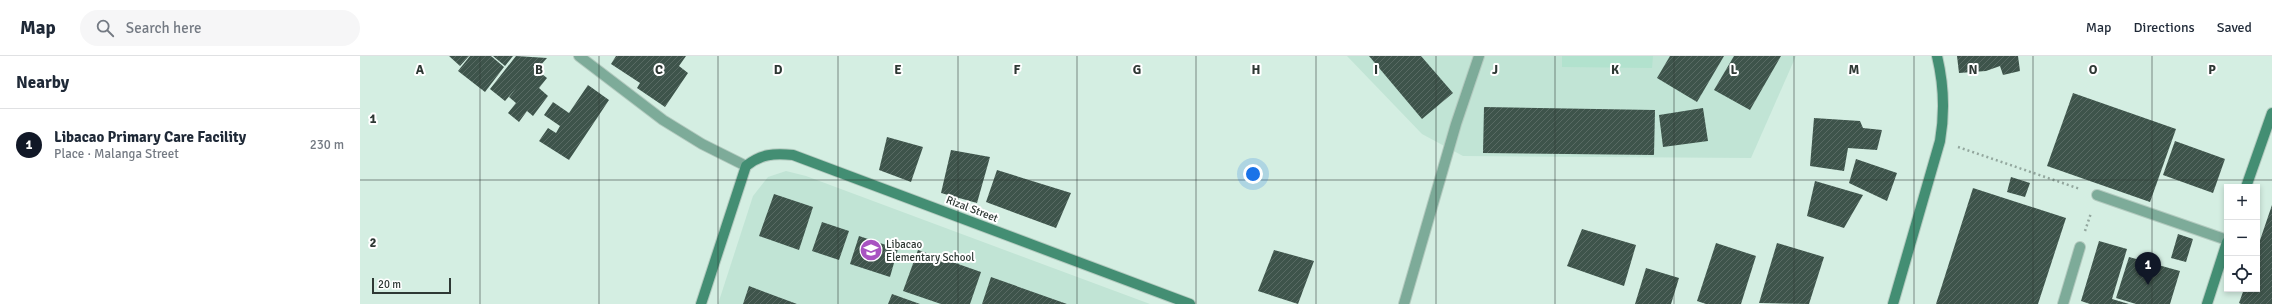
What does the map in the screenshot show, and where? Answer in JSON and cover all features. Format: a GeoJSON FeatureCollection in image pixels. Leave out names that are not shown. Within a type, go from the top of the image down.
{"type":"FeatureCollection","features":[{"type":"Feature","properties":{"kind":"street"},"geometry":{"type":"LineString","coordinates":[[579,56],[663,120],[702,144],[746,166],[701,304]]}},
{"type":"Feature","properties":{"kind":"street"},"geometry":{"type":"LineString","coordinates":[[1404,304],[1456,124],[1479,56]]}},
{"type":"Feature","properties":{"kind":"street"},"geometry":{"type":"LineString","coordinates":[[1892,304],[1940,141],[1944,117],[1942,76],[1937,56]]}},
{"type":"Feature","properties":{"kind":"street"},"geometry":{"type":"LineString","coordinates":[[2247,184],[2272,113]]}},
{"type":"Feature","properties":{"kind":"street","name":"Rizal Street"},"geometry":{"type":"LineString","coordinates":[[746,166],[758,156],[777,153],[793,155],[1190,304]]}},
{"type":"Feature","properties":{"kind":"street"},"geometry":{"type":"LineString","coordinates":[[2097,195],[2224,239]]}},
{"type":"Feature","properties":{"kind":"street"},"geometry":{"type":"LineString","coordinates":[[2063,304],[2080,247]]}},
{"type":"Feature","properties":{"kind":"street"},"geometry":{"type":"LineString","coordinates":[[2207,304],[2224,250]]}},
{"type":"Feature","properties":{"kind":"path"},"geometry":{"type":"LineString","coordinates":[[1940,141],[2097,195],[2080,247]]}},
{"type":"Feature","properties":{"kind":"shaded area"},"geometry":{"type":"Polygon","coordinates":[[[1347,56],[1796,56],[1751,158],[1463,156],[1422,134],[1347,56]]]}},
{"type":"Feature","properties":{"kind":"shaded area"},"geometry":{"type":"Polygon","coordinates":[[[1562,56],[1653,56],[1652,68],[1562,67],[1562,56]]]}},
{"type":"Feature","properties":{"kind":"shaded area","name":"Libacao Elementary School"},"geometry":{"type":"Polygon","coordinates":[[[786,171],[806,176],[1150,304],[718,304],[753,196],[768,177],[786,171]]]}},
{"type":"Feature","properties":{"kind":"building"},"geometry":{"type":"Polygon","coordinates":[[[449,56],[469,56],[460,66],[449,56]]]}},
{"type":"Feature","properties":{"kind":"building"},"geometry":{"type":"Polygon","coordinates":[[[470,56],[491,56],[504,67],[485,92],[458,71],[470,56]]]}},
{"type":"Feature","properties":{"kind":"building"},"geometry":{"type":"Polygon","coordinates":[[[493,56],[513,56],[505,66],[493,56]]]}},
{"type":"Feature","properties":{"kind":"building"},"geometry":{"type":"Polygon","coordinates":[[[516,56],[547,58],[539,67],[535,64],[533,67],[547,78],[539,88],[548,96],[533,116],[527,111],[519,122],[508,113],[516,103],[509,97],[517,87],[505,101],[490,89],[516,56]]]}},
{"type":"Feature","properties":{"kind":"building"},"geometry":{"type":"Polygon","coordinates":[[[616,56],[686,56],[679,66],[688,73],[665,107],[637,88],[640,83],[611,64],[616,56]]]}},
{"type":"Feature","properties":{"kind":"building"},"geometry":{"type":"Polygon","coordinates":[[[1369,56],[1421,56],[1453,93],[1422,119],[1369,56]]]}},
{"type":"Feature","properties":{"kind":"building"},"geometry":{"type":"Polygon","coordinates":[[[1670,56],[1724,56],[1697,102],[1657,78],[1670,56]]]}},
{"type":"Feature","properties":{"kind":"building"},"geometry":{"type":"Polygon","coordinates":[[[1734,56],[1781,56],[1750,110],[1714,90],[1734,56]]]}},
{"type":"Feature","properties":{"kind":"building"},"geometry":{"type":"Polygon","coordinates":[[[1957,56],[2018,56],[2020,71],[2003,75],[2000,66],[1986,71],[1959,73],[1957,56]]]}},
{"type":"Feature","properties":{"kind":"building"},"geometry":{"type":"Polygon","coordinates":[[[588,85],[609,100],[569,160],[539,141],[548,128],[556,133],[560,126],[544,115],[553,102],[569,113],[588,85]]]}},
{"type":"Feature","properties":{"kind":"building"},"geometry":{"type":"Polygon","coordinates":[[[2073,93],[2176,129],[2150,202],[2047,166],[2073,93]]]}},
{"type":"Feature","properties":{"kind":"building"},"geometry":{"type":"Polygon","coordinates":[[[1484,107],[1655,110],[1654,155],[1483,153],[1484,107]]]}},
{"type":"Feature","properties":{"kind":"building"},"geometry":{"type":"Polygon","coordinates":[[[1703,108],[1708,141],[1663,147],[1659,115],[1703,108]]]}},
{"type":"Feature","properties":{"kind":"building"},"geometry":{"type":"Polygon","coordinates":[[[1814,118],[1860,121],[1863,128],[1882,130],[1877,150],[1848,148],[1844,171],[1810,166],[1814,118]]]}},
{"type":"Feature","properties":{"kind":"building"},"geometry":{"type":"Polygon","coordinates":[[[887,137],[923,147],[911,182],[879,170],[887,137]]]}},
{"type":"Feature","properties":{"kind":"building"},"geometry":{"type":"Polygon","coordinates":[[[2175,141],[2225,159],[2213,193],[2163,175],[2175,141]]]}},
{"type":"Feature","properties":{"kind":"building"},"geometry":{"type":"Polygon","coordinates":[[[951,150],[990,157],[977,203],[941,193],[951,150]]]}},
{"type":"Feature","properties":{"kind":"building"},"geometry":{"type":"Polygon","coordinates":[[[1856,159],[1897,173],[1887,201],[1849,183],[1856,159]]]}},
{"type":"Feature","properties":{"kind":"building"},"geometry":{"type":"Polygon","coordinates":[[[997,170],[1071,193],[1056,228],[986,202],[997,170]]]}},
{"type":"Feature","properties":{"kind":"building"},"geometry":{"type":"Polygon","coordinates":[[[2011,177],[2030,183],[2025,197],[2007,192],[2011,177]]]}},
{"type":"Feature","properties":{"kind":"building"},"geometry":{"type":"Polygon","coordinates":[[[1815,181],[1863,195],[1844,228],[1807,216],[1815,181]]]}},
{"type":"Feature","properties":{"kind":"building"},"geometry":{"type":"Polygon","coordinates":[[[1973,188],[2066,218],[2038,304],[1936,304],[1973,188]]]}},
{"type":"Feature","properties":{"kind":"building"},"geometry":{"type":"Polygon","coordinates":[[[774,194],[813,207],[799,250],[759,236],[774,194]]]}},
{"type":"Feature","properties":{"kind":"building"},"geometry":{"type":"Polygon","coordinates":[[[2272,205],[2272,304],[2241,304],[2239,303],[2243,292],[2260,292],[2260,240],[2272,205]]]}},
{"type":"Feature","properties":{"kind":"building"},"geometry":{"type":"Polygon","coordinates":[[[822,222],[849,231],[839,260],[812,251],[822,222]]]}},
{"type":"Feature","properties":{"kind":"building"},"geometry":{"type":"Polygon","coordinates":[[[1582,229],[1636,245],[1624,286],[1567,266],[1582,229]]]}},
{"type":"Feature","properties":{"kind":"building"},"geometry":{"type":"Polygon","coordinates":[[[2178,234],[2193,239],[2186,262],[2171,258],[2178,234]]]}},
{"type":"Feature","properties":{"kind":"building"},"geometry":{"type":"Polygon","coordinates":[[[859,236],[898,249],[890,277],[850,264],[859,236]]]}},
{"type":"Feature","properties":{"kind":"building"},"geometry":{"type":"Polygon","coordinates":[[[2099,241],[2127,249],[2112,299],[2129,304],[2090,304],[2081,301],[2099,241]]]}},
{"type":"Feature","properties":{"kind":"building"},"geometry":{"type":"Polygon","coordinates":[[[1716,243],[1756,256],[1741,304],[1706,304],[1697,301],[1716,243]]]}},
{"type":"Feature","properties":{"kind":"building"},"geometry":{"type":"Polygon","coordinates":[[[1777,243],[1824,257],[1809,304],[1759,303],[1777,243]]]}},
{"type":"Feature","properties":{"kind":"building"},"geometry":{"type":"Polygon","coordinates":[[[918,250],[981,272],[970,304],[941,304],[903,291],[918,250]]]}},
{"type":"Feature","properties":{"kind":"building"},"geometry":{"type":"Polygon","coordinates":[[[1274,250],[1314,261],[1298,304],[1258,291],[1274,250]]]}},
{"type":"Feature","properties":{"kind":"building"},"geometry":{"type":"Polygon","coordinates":[[[2129,257],[2180,271],[2170,304],[2136,304],[2116,298],[2129,257]]]}},
{"type":"Feature","properties":{"kind":"building"},"geometry":{"type":"Polygon","coordinates":[[[1646,268],[1679,278],[1671,304],[1635,304],[1646,268]]]}},
{"type":"Feature","properties":{"kind":"building"},"geometry":{"type":"Polygon","coordinates":[[[991,277],[1067,304],[982,304],[991,277]]]}},
{"type":"Feature","properties":{"kind":"building"},"geometry":{"type":"Polygon","coordinates":[[[749,286],[797,304],[743,304],[749,286]]]}},
{"type":"Feature","properties":{"kind":"building"},"geometry":{"type":"Polygon","coordinates":[[[892,294],[920,304],[888,304],[892,294]]]}},
{"type":"Feature","properties":{"kind":"place","name":"Libacao Elementary School"},"geometry":{"type":"Point","coordinates":[871,250]}},
{"type":"Feature","properties":{"kind":"place","name":"Libacao Primary Care Facility"},"geometry":{"type":"Point","coordinates":[2148,285]}}]}
